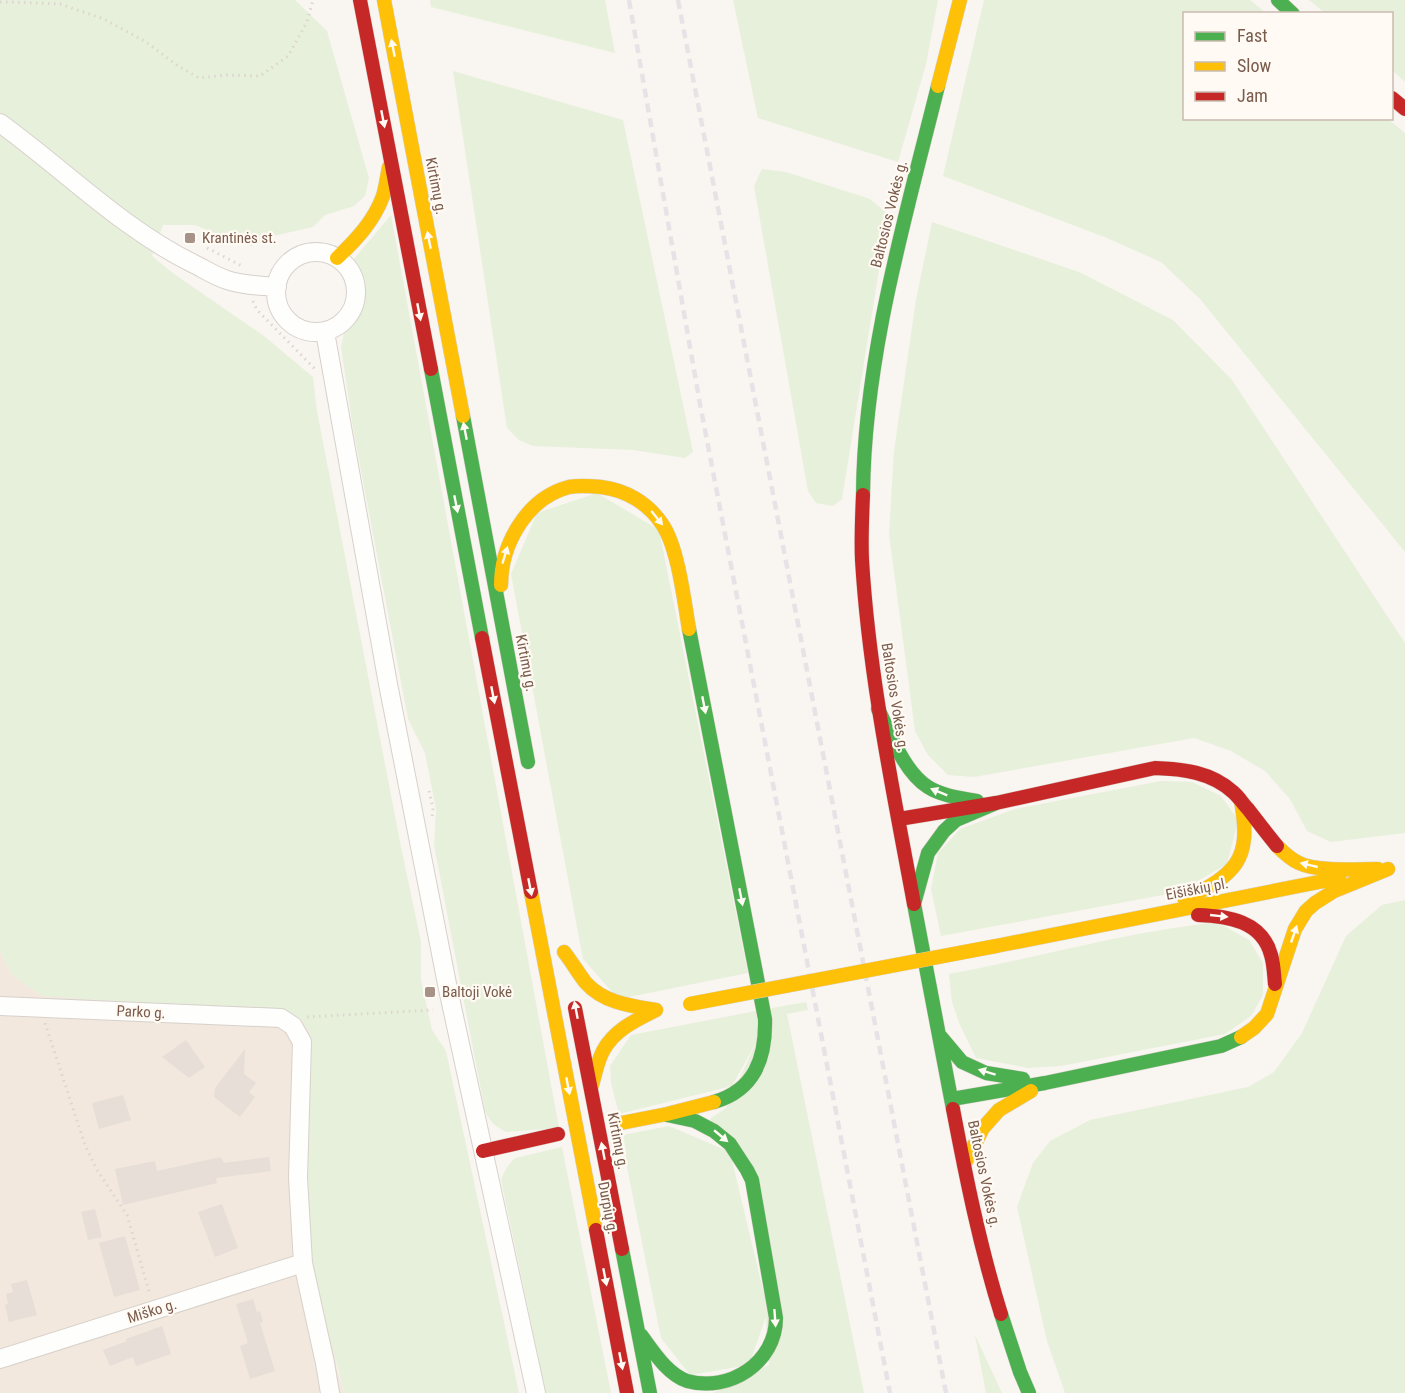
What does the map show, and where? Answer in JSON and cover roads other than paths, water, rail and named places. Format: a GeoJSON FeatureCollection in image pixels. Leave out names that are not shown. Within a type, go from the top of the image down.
{"type":"FeatureCollection","features":[{"type":"Feature","properties":{"kind":"main road"},"geometry":{"type":"LineString","coordinates":[[337,258],[359,237],[377,209],[383,195],[390,160],[360,0]]}},
{"type":"Feature","properties":{"kind":"main road","name":"Kirtimų g."},"geometry":{"type":"LineString","coordinates":[[384,0],[531,777]]}},
{"type":"Feature","properties":{"kind":"main road","name":"Baltosios Vokės g."},"geometry":{"type":"LineString","coordinates":[[960,0],[891,276],[872,383],[863,472],[862,557],[878,709],[964,1165],[990,1278],[1029,1393]]}},
{"type":"Feature","properties":{"kind":"main road"},"geometry":{"type":"LineString","coordinates":[[1278,0],[1291,12]]}},
{"type":"Feature","properties":{"kind":"main road"},"geometry":{"type":"LineString","coordinates":[[1393,99],[1405,109]]}},
{"type":"Feature","properties":{"kind":"main road","name":"Durpių g."},"geometry":{"type":"LineString","coordinates":[[390,160],[627,1393]]}},
{"type":"Feature","properties":{"kind":"main road"},"geometry":{"type":"LineString","coordinates":[[499,612],[501,567],[508,546],[526,514],[540,501],[554,493],[568,488],[586,486],[622,491],[636,498],[662,523],[671,542],[683,596],[765,1019],[766,1036],[764,1054],[758,1068],[739,1089],[724,1098],[667,1115],[621,1123]]}},
{"type":"Feature","properties":{"kind":"main road"},"geometry":{"type":"LineString","coordinates":[[878,709],[907,765],[926,786],[953,797],[996,803]]}},
{"type":"Feature","properties":{"kind":"main road"},"geometry":{"type":"LineString","coordinates":[[899,819],[996,803],[1155,768],[1194,771],[1208,775],[1227,786],[1277,846],[1286,855],[1304,866],[1388,869]]}},
{"type":"Feature","properties":{"kind":"main road"},"geometry":{"type":"LineString","coordinates":[[1161,913],[1208,888],[1232,869],[1241,856],[1245,836],[1241,801]]}},
{"type":"Feature","properties":{"kind":"main road"},"geometry":{"type":"LineString","coordinates":[[914,904],[928,853],[944,831],[956,820],[996,803]]}},
{"type":"Feature","properties":{"kind":"main road","name":"Eišiškių pl."},"geometry":{"type":"LineString","coordinates":[[673,1007],[1405,866]]}},
{"type":"Feature","properties":{"kind":"main road"},"geometry":{"type":"LineString","coordinates":[[952,1099],[1045,1083],[1221,1046],[1238,1039],[1254,1028],[1267,1014],[1300,918],[1317,901],[1388,869]]}},
{"type":"Feature","properties":{"kind":"main road"},"geometry":{"type":"LineString","coordinates":[[1161,913],[1223,916],[1239,920],[1253,928],[1264,939],[1271,953],[1276,990]]}},
{"type":"Feature","properties":{"kind":"main road","name":"Kirtimų g."},"geometry":{"type":"LineString","coordinates":[[638,1332],[563,946],[589,986],[599,994],[621,1004],[673,1007]]}},
{"type":"Feature","properties":{"kind":"main road"},"geometry":{"type":"LineString","coordinates":[[591,1088],[599,1059],[616,1033],[625,1026],[673,1007]]}},
{"type":"Feature","properties":{"kind":"main road"},"geometry":{"type":"LineString","coordinates":[[939,1035],[962,1062],[986,1073],[1045,1083]]}},
{"type":"Feature","properties":{"kind":"main road"},"geometry":{"type":"LineString","coordinates":[[964,1165],[983,1128],[999,1110],[1045,1083]]}},
{"type":"Feature","properties":{"kind":"main road"},"geometry":{"type":"LineString","coordinates":[[638,1332],[671,1371],[679,1377],[694,1384],[717,1386],[733,1382],[761,1363],[769,1351],[775,1334],[776,1318],[752,1180],[744,1163],[734,1148],[713,1129],[695,1121],[667,1115]]}},
{"type":"Feature","properties":{"kind":"main road"},"geometry":{"type":"LineString","coordinates":[[483,1151],[558,1134]]}},
{"type":"Feature","properties":{"kind":"main road"},"geometry":{"type":"LineString","coordinates":[[638,1332],[650,1393]]}},
{"type":"Feature","properties":{"kind":"street"},"geometry":{"type":"LineString","coordinates":[[0,123],[144,236],[185,260],[225,279],[252,286],[277,287]]}},
{"type":"Feature","properties":{"kind":"street"},"geometry":{"type":"LineString","coordinates":[[318,252],[337,258],[351,272],[356,286],[356,301],[350,315],[339,325],[325,332],[308,331],[289,322],[277,298],[281,273],[292,260],[306,254],[318,252]]}},
{"type":"Feature","properties":{"kind":"street"},"geometry":{"type":"LineString","coordinates":[[325,332],[388,684],[452,1009],[536,1393]]}},
{"type":"Feature","properties":{"kind":"street","name":"Parko g."},"geometry":{"type":"LineString","coordinates":[[0,1006],[281,1018],[293,1026],[302,1042],[298,1178],[303,1263]]}},
{"type":"Feature","properties":{"kind":"street"},"geometry":{"type":"LineString","coordinates":[[303,1263],[326,1363],[330,1393]]}},
{"type":"Feature","properties":{"kind":"street","name":"Miško g."},"geometry":{"type":"LineString","coordinates":[[0,1359],[303,1263]]}},
{"type":"Feature","properties":{"kind":"railway"},"geometry":{"type":"LineString","coordinates":[[629,0],[700,404],[890,1393]]}},
{"type":"Feature","properties":{"kind":"railway"},"geometry":{"type":"LineString","coordinates":[[678,0],[946,1393]]}},
{"type":"Feature","properties":{"kind":"place","name":"Krantinės st."},"geometry":{"type":"Point","coordinates":[190,238]}},
{"type":"Feature","properties":{"kind":"place","name":"Baltoji Vokė"},"geometry":{"type":"Point","coordinates":[430,992]}}]}
